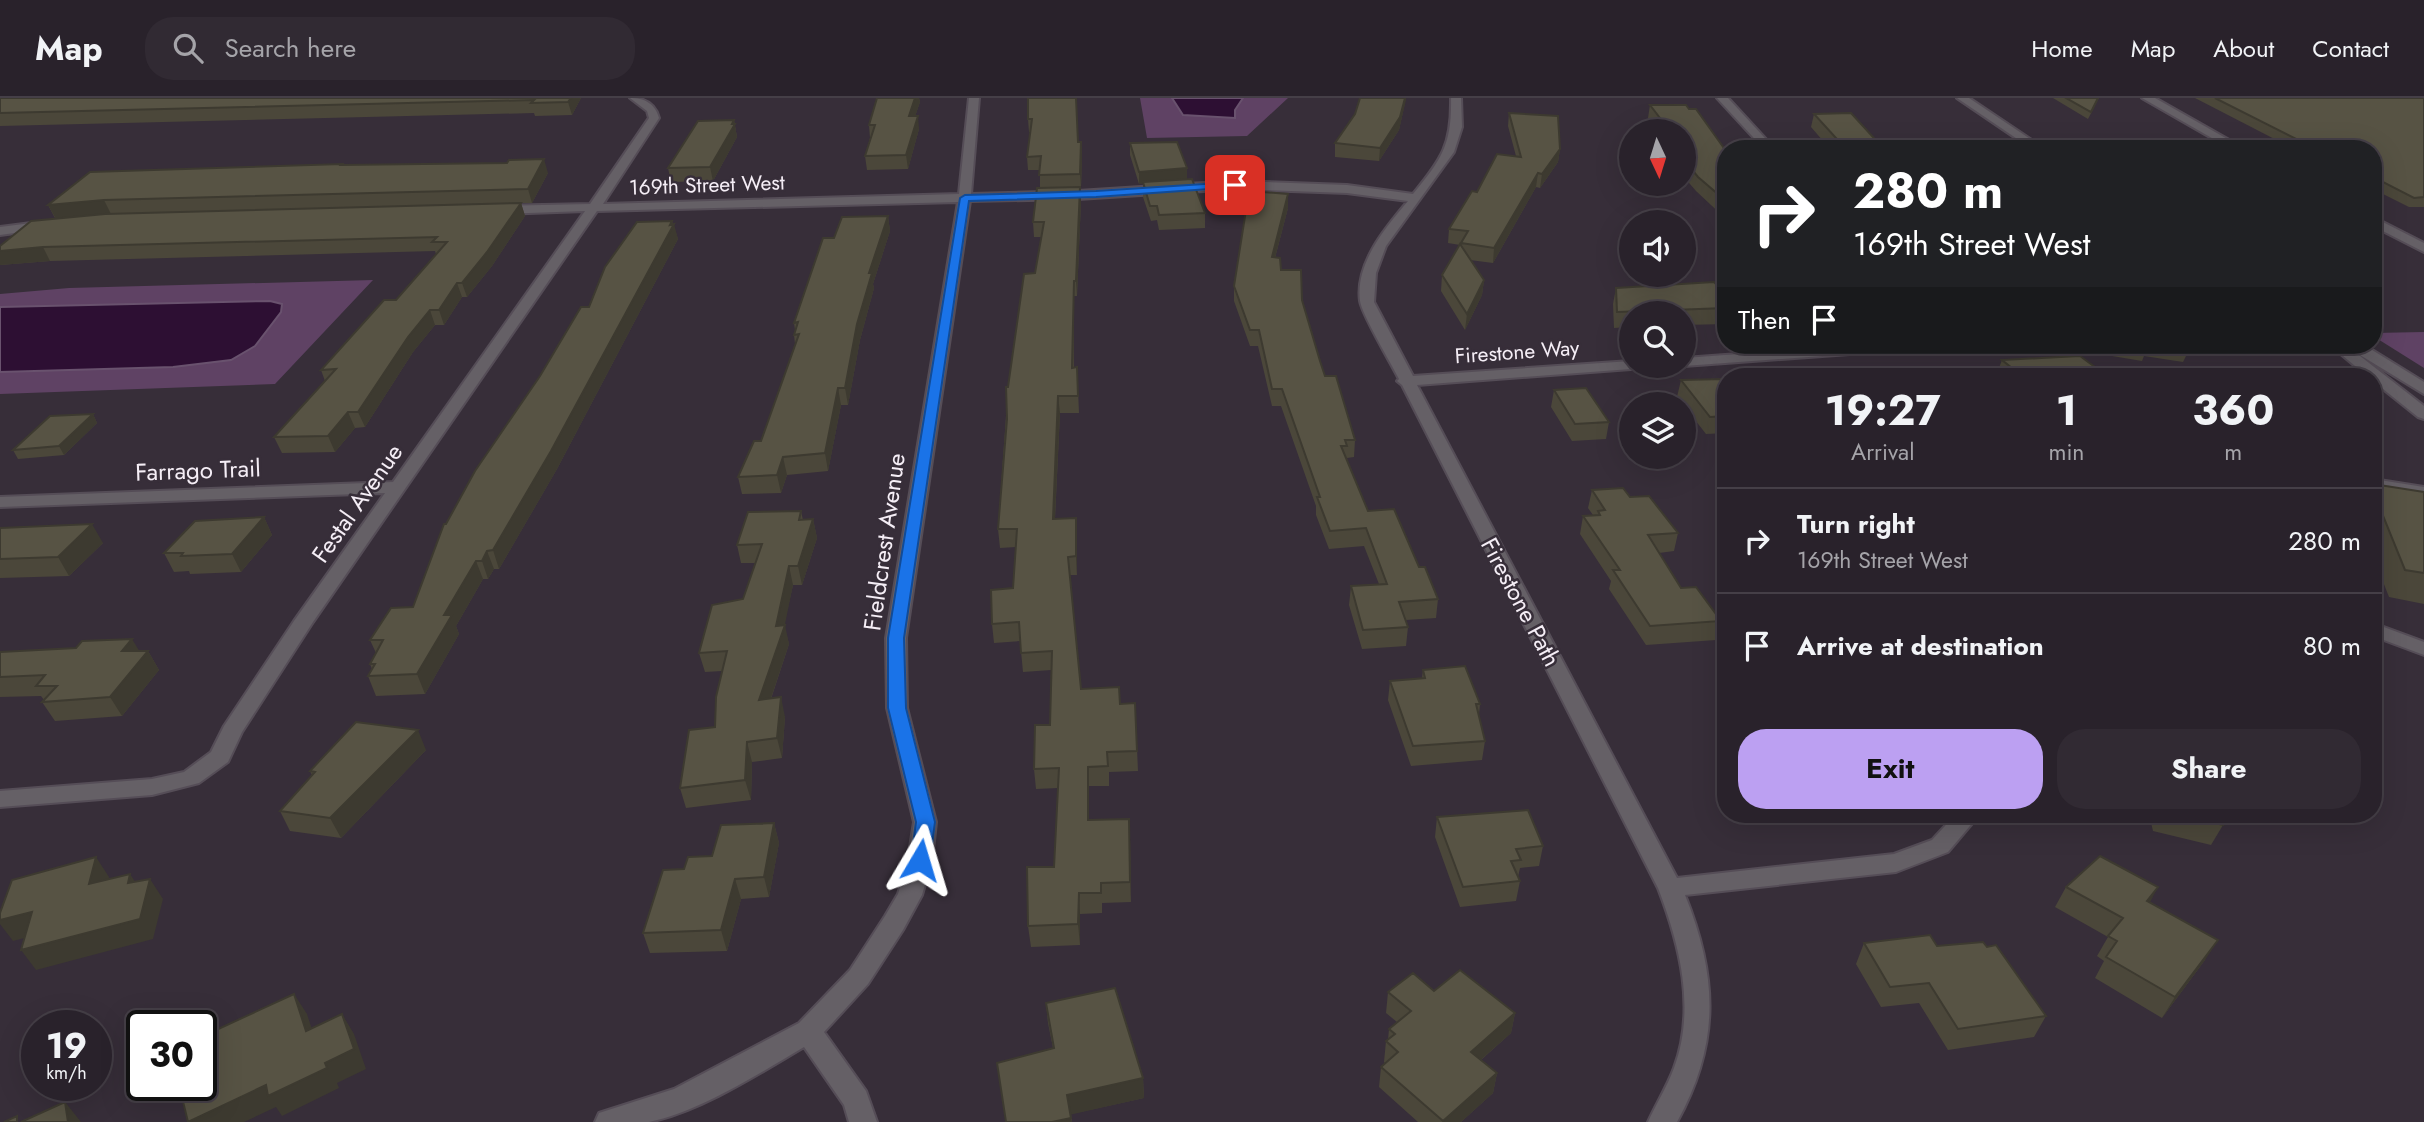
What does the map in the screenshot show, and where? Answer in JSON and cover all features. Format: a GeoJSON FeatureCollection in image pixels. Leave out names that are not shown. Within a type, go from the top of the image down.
{"type":"FeatureCollection","features":[{"type":"Feature","properties":{"kind":"street","name":"Festal Avenue"},"geometry":{"type":"LineString","coordinates":[[0,799],[152,787],[191,778],[220,757],[232,731],[290,643],[654,118],[652,110],[635,98]]}},
{"type":"Feature","properties":{"kind":"street","name":"Fieldcrest Avenue"},"geometry":{"type":"LineString","coordinates":[[608,1122],[681,1099],[749,1065],[808,1031],[859,977],[910,895],[920,860],[925,822],[897,708],[896,638],[965,198],[974,133],[974,98]]}},
{"type":"Feature","properties":{"kind":"street","name":"Firestone Path"},"geometry":{"type":"LineString","coordinates":[[1456,98],[1459,119],[1453,145],[1439,169],[1378,249],[1369,266],[1365,283],[1367,302],[1405,381],[1670,888],[1685,923],[1694,956],[1699,993],[1690,1068],[1678,1098],[1662,1122]]}},
{"type":"Feature","properties":{"kind":"street"},"geometry":{"type":"LineString","coordinates":[[1722,98],[1762,140]]}},
{"type":"Feature","properties":{"kind":"street"},"geometry":{"type":"LineString","coordinates":[[1962,98],[2026,140]]}},
{"type":"Feature","properties":{"kind":"street"},"geometry":{"type":"LineString","coordinates":[[2147,98],[2224,140]]}},
{"type":"Feature","properties":{"kind":"street","name":"169th Street West"},"geometry":{"type":"LineString","coordinates":[[484,211],[965,198],[1274,185],[1415,198]]}},
{"type":"Feature","properties":{"kind":"street"},"geometry":{"type":"LineString","coordinates":[[0,231],[62,224]]}},
{"type":"Feature","properties":{"kind":"street"},"geometry":{"type":"LineString","coordinates":[[2382,226],[2424,248]]}},
{"type":"Feature","properties":{"kind":"street"},"geometry":{"type":"LineString","coordinates":[[1696,361],[1794,354]]}},
{"type":"Feature","properties":{"kind":"street"},"geometry":{"type":"LineString","coordinates":[[2348,354],[2366,368]]}},
{"type":"Feature","properties":{"kind":"street"},"geometry":{"type":"LineString","coordinates":[[2368,354],[2424,389]]}},
{"type":"Feature","properties":{"kind":"street","name":"Firestone Way"},"geometry":{"type":"LineString","coordinates":[[1405,381],[1619,366]]}},
{"type":"Feature","properties":{"kind":"street"},"geometry":{"type":"LineString","coordinates":[[2382,381],[2424,414]]}},
{"type":"Feature","properties":{"kind":"street"},"geometry":{"type":"LineString","coordinates":[[2382,485],[2424,492]]}},
{"type":"Feature","properties":{"kind":"street","name":"Farrago Trail"},"geometry":{"type":"LineString","coordinates":[[0,502],[398,487]]}},
{"type":"Feature","properties":{"kind":"street"},"geometry":{"type":"LineString","coordinates":[[2382,633],[2424,649]]}},
{"type":"Feature","properties":{"kind":"street"},"geometry":{"type":"LineString","coordinates":[[1670,888],[1896,863],[1940,846],[1961,823]]}},
{"type":"Feature","properties":{"kind":"street"},"geometry":{"type":"LineString","coordinates":[[808,1031],[856,1100],[863,1122]]}},
{"type":"Feature","properties":{"kind":"shaded area"},"geometry":{"type":"Polygon","coordinates":[[[1140,98],[1172,98],[1184,115],[1235,118],[1235,110],[1243,98],[1288,98],[1247,136],[1147,138],[1140,98]]]}},
{"type":"Feature","properties":{"kind":"shaded area"},"geometry":{"type":"Polygon","coordinates":[[[1172,98],[1243,98],[1235,110],[1235,118],[1183,115],[1172,98]]]}},
{"type":"Feature","properties":{"kind":"shaded area"},"geometry":{"type":"Polygon","coordinates":[[[373,280],[275,384],[0,394],[0,372],[173,367],[231,360],[282,304],[270,301],[0,307],[0,294],[69,288],[373,280]]]}},
{"type":"Feature","properties":{"kind":"shaded area"},"geometry":{"type":"Polygon","coordinates":[[[270,301],[282,304],[281,312],[255,346],[231,360],[173,367],[0,372],[0,307],[270,301]]]}},
{"type":"Feature","properties":{"kind":"shaded area"},"geometry":{"type":"Polygon","coordinates":[[[2424,332],[2424,368],[2382,342],[2382,333],[2424,332]]]}},
{"type":"Feature","properties":{"kind":"building"},"geometry":{"type":"Polygon","coordinates":[[[0,98],[571,98],[568,102],[531,103],[534,100],[0,113],[0,98]]]}},
{"type":"Feature","properties":{"kind":"building"},"geometry":{"type":"Polygon","coordinates":[[[877,98],[915,98],[909,116],[918,116],[906,155],[865,156],[875,125],[869,125],[877,98]]]}},
{"type":"Feature","properties":{"kind":"building"},"geometry":{"type":"Polygon","coordinates":[[[1028,98],[1076,98],[1078,142],[1081,142],[1080,174],[1039,175],[1041,156],[1027,157],[1032,119],[1028,119],[1028,98]]]}},
{"type":"Feature","properties":{"kind":"building"},"geometry":{"type":"Polygon","coordinates":[[[1360,98],[1405,98],[1400,117],[1380,148],[1335,143],[1355,114],[1360,98]]]}},
{"type":"Feature","properties":{"kind":"building"},"geometry":{"type":"Polygon","coordinates":[[[2066,98],[2098,98],[2091,112],[2066,98]]]}},
{"type":"Feature","properties":{"kind":"building"},"geometry":{"type":"Polygon","coordinates":[[[2215,98],[2424,98],[2424,197],[2414,198],[2382,182],[2382,140],[2298,140],[2215,98]]]}},
{"type":"Feature","properties":{"kind":"building"},"geometry":{"type":"Polygon","coordinates":[[[1650,105],[1686,105],[1689,109],[1696,109],[1718,140],[1717,193],[1698,177],[1696,119],[1661,119],[1650,105]]]}},
{"type":"Feature","properties":{"kind":"building"},"geometry":{"type":"Polygon","coordinates":[[[1509,113],[1558,116],[1560,149],[1542,174],[1538,173],[1494,248],[1461,243],[1468,231],[1449,229],[1472,191],[1477,192],[1497,154],[1521,157],[1509,113]]]}},
{"type":"Feature","properties":{"kind":"building"},"geometry":{"type":"Polygon","coordinates":[[[1851,113],[1876,140],[1838,140],[1814,114],[1851,113]]]}},
{"type":"Feature","properties":{"kind":"building"},"geometry":{"type":"Polygon","coordinates":[[[734,120],[732,124],[735,124],[710,167],[668,168],[698,121],[734,120]]]}},
{"type":"Feature","properties":{"kind":"building"},"geometry":{"type":"Polygon","coordinates":[[[1177,142],[1187,168],[1139,172],[1130,143],[1177,142]]]}},
{"type":"Feature","properties":{"kind":"building"},"geometry":{"type":"Polygon","coordinates":[[[544,159],[528,189],[104,200],[48,205],[90,172],[342,164],[507,163],[509,160],[544,159]]]}},
{"type":"Feature","properties":{"kind":"building"},"geometry":{"type":"Polygon","coordinates":[[[1192,179],[1205,213],[1159,215],[1157,206],[1150,206],[1143,182],[1192,179]]]}},
{"type":"Feature","properties":{"kind":"building"},"geometry":{"type":"Polygon","coordinates":[[[1080,187],[1072,368],[1077,367],[1078,396],[1058,396],[1053,519],[1076,518],[1076,556],[1068,557],[1081,689],[1119,687],[1120,704],[1135,703],[1137,751],[1107,752],[1108,766],[1088,767],[1088,820],[1129,819],[1130,882],[1101,883],[1101,893],[1079,893],[1078,924],[1028,926],[1027,867],[1054,867],[1059,768],[1034,769],[1035,725],[1050,725],[1052,651],[1021,653],[1019,622],[992,624],[991,590],[1013,588],[1017,529],[998,529],[1007,419],[1006,387],[1024,274],[1035,273],[1044,222],[1033,222],[1037,188],[1080,187]]]}},
{"type":"Feature","properties":{"kind":"building"},"geometry":{"type":"Polygon","coordinates":[[[1249,191],[1288,194],[1272,257],[1280,258],[1281,270],[1301,270],[1302,300],[1320,361],[1325,376],[1336,376],[1355,440],[1345,440],[1347,446],[1341,446],[1368,511],[1394,509],[1419,567],[1425,567],[1438,599],[1399,602],[1408,627],[1363,630],[1351,586],[1387,584],[1366,528],[1330,531],[1282,389],[1272,389],[1259,330],[1250,330],[1234,286],[1249,191]]]}},
{"type":"Feature","properties":{"kind":"building"},"geometry":{"type":"Polygon","coordinates":[[[521,203],[462,283],[457,283],[439,310],[430,310],[408,337],[358,412],[348,412],[328,436],[274,437],[336,369],[321,370],[384,300],[396,300],[447,242],[432,242],[437,237],[43,247],[0,251],[0,246],[31,221],[105,214],[521,203]]]}},
{"type":"Feature","properties":{"kind":"building"},"geometry":{"type":"Polygon","coordinates":[[[888,216],[869,273],[872,273],[857,324],[845,388],[838,388],[825,453],[783,457],[777,475],[738,477],[754,441],[761,441],[799,334],[794,335],[798,322],[794,323],[823,238],[834,238],[842,217],[888,216]]]}},
{"type":"Feature","properties":{"kind":"building"},"geometry":{"type":"Polygon","coordinates":[[[672,221],[670,225],[674,224],[551,451],[493,550],[487,551],[482,561],[476,561],[444,615],[452,615],[417,674],[368,676],[375,664],[370,664],[383,640],[370,640],[391,608],[413,607],[444,524],[475,471],[540,376],[581,307],[589,307],[605,267],[637,222],[672,221]]]}},
{"type":"Feature","properties":{"kind":"building"},"geometry":{"type":"Polygon","coordinates":[[[1460,244],[1484,280],[1467,314],[1442,275],[1460,244]]]}},
{"type":"Feature","properties":{"kind":"building"},"geometry":{"type":"Polygon","coordinates":[[[1714,282],[1717,285],[1717,308],[1696,309],[1696,301],[1619,301],[1617,312],[1616,288],[1696,287],[1696,283],[1714,282]]]}},
{"type":"Feature","properties":{"kind":"building"},"geometry":{"type":"Polygon","coordinates":[[[2080,356],[2096,368],[2012,368],[2002,360],[2080,356]]]}},
{"type":"Feature","properties":{"kind":"building"},"geometry":{"type":"Polygon","coordinates":[[[1717,379],[1717,417],[1710,417],[1696,399],[1696,392],[1690,392],[1681,380],[1717,379]]]}},
{"type":"Feature","properties":{"kind":"building"},"geometry":{"type":"Polygon","coordinates":[[[1586,388],[1609,422],[1575,424],[1554,390],[1586,388]]]}},
{"type":"Feature","properties":{"kind":"building"},"geometry":{"type":"Polygon","coordinates":[[[93,414],[59,446],[13,450],[50,416],[93,414]]]}},
{"type":"Feature","properties":{"kind":"building"},"geometry":{"type":"Polygon","coordinates":[[[2382,485],[2424,492],[2424,573],[2405,570],[2382,513],[2382,485]]]}},
{"type":"Feature","properties":{"kind":"building"},"geometry":{"type":"Polygon","coordinates":[[[1623,488],[1630,497],[1649,496],[1678,533],[1648,535],[1681,588],[1696,587],[1717,616],[1717,621],[1650,626],[1613,570],[1620,570],[1583,516],[1600,515],[1598,511],[1605,510],[1592,490],[1623,488]]]}},
{"type":"Feature","properties":{"kind":"building"},"geometry":{"type":"Polygon","coordinates":[[[801,511],[799,520],[813,519],[798,566],[789,566],[776,626],[785,625],[759,700],[781,697],[777,738],[747,742],[745,780],[680,788],[689,730],[715,727],[716,697],[727,651],[699,653],[712,605],[743,599],[762,544],[737,545],[748,512],[801,511]]]}},
{"type":"Feature","properties":{"kind":"building"},"geometry":{"type":"Polygon","coordinates":[[[264,517],[232,554],[181,556],[183,553],[164,553],[195,521],[264,517]]]}},
{"type":"Feature","properties":{"kind":"building"},"geometry":{"type":"Polygon","coordinates":[[[92,524],[58,557],[0,559],[0,528],[92,524]]]}},
{"type":"Feature","properties":{"kind":"building"},"geometry":{"type":"Polygon","coordinates":[[[132,639],[122,651],[148,651],[110,697],[42,702],[57,686],[36,686],[45,675],[0,677],[0,652],[76,648],[82,641],[132,639]]]}},
{"type":"Feature","properties":{"kind":"building"},"geometry":{"type":"Polygon","coordinates":[[[1465,666],[1480,704],[1476,704],[1485,741],[1413,746],[1390,681],[1425,678],[1423,670],[1465,666]]]}},
{"type":"Feature","properties":{"kind":"building"},"geometry":{"type":"Polygon","coordinates":[[[356,722],[418,730],[330,818],[280,811],[315,772],[310,771],[356,722]]]}},
{"type":"Feature","properties":{"kind":"building"},"geometry":{"type":"Polygon","coordinates":[[[1528,810],[1543,846],[1516,849],[1521,860],[1511,861],[1520,881],[1463,887],[1437,817],[1528,810]]]}},
{"type":"Feature","properties":{"kind":"building"},"geometry":{"type":"Polygon","coordinates":[[[774,823],[764,877],[735,879],[721,930],[643,933],[663,870],[684,869],[688,857],[712,856],[721,825],[774,823]]]}},
{"type":"Feature","properties":{"kind":"building"},"geometry":{"type":"Polygon","coordinates":[[[2100,856],[2158,887],[2147,901],[2218,940],[2175,997],[2106,957],[2117,941],[2108,936],[2123,918],[2066,887],[2100,856]]]}},
{"type":"Feature","properties":{"kind":"building"},"geometry":{"type":"Polygon","coordinates":[[[96,857],[89,884],[130,874],[128,883],[150,879],[140,919],[21,950],[32,912],[0,920],[12,880],[96,857]]]}},
{"type":"Feature","properties":{"kind":"building"},"geometry":{"type":"Polygon","coordinates":[[[1930,935],[1937,946],[1983,942],[1987,947],[1996,945],[2046,1016],[1958,1029],[1929,983],[1890,987],[1864,943],[1930,935]]]}},
{"type":"Feature","properties":{"kind":"building"},"geometry":{"type":"Polygon","coordinates":[[[1460,970],[1515,1013],[1471,1052],[1497,1073],[1443,1121],[1381,1067],[1398,1052],[1386,1041],[1395,1034],[1389,1029],[1411,1011],[1388,992],[1413,973],[1434,991],[1460,970]]]}},
{"type":"Feature","properties":{"kind":"building"},"geometry":{"type":"Polygon","coordinates":[[[1115,988],[1143,1078],[1067,1095],[1071,1118],[1052,1122],[1006,1122],[997,1063],[1054,1048],[1046,1003],[1115,988]]]}},
{"type":"Feature","properties":{"kind":"building"},"geometry":{"type":"Polygon","coordinates":[[[294,994],[306,1031],[342,1014],[354,1049],[325,1063],[327,1068],[268,1096],[266,1085],[188,1122],[183,1101],[217,1101],[217,1030],[294,994]]]}},
{"type":"Feature","properties":{"kind":"building"},"geometry":{"type":"Polygon","coordinates":[[[65,1102],[68,1122],[21,1122],[65,1102]]]}},
{"type":"Feature","properties":{"kind":"building"},"geometry":{"type":"Polygon","coordinates":[[[17,1116],[17,1122],[4,1122],[17,1116]]]}},
{"type":"Feature","properties":{"kind":"route"},"geometry":{"type":"LineString","coordinates":[[920,860],[925,822],[897,708],[896,638],[965,198],[1096,194],[1235,185]]}}]}
